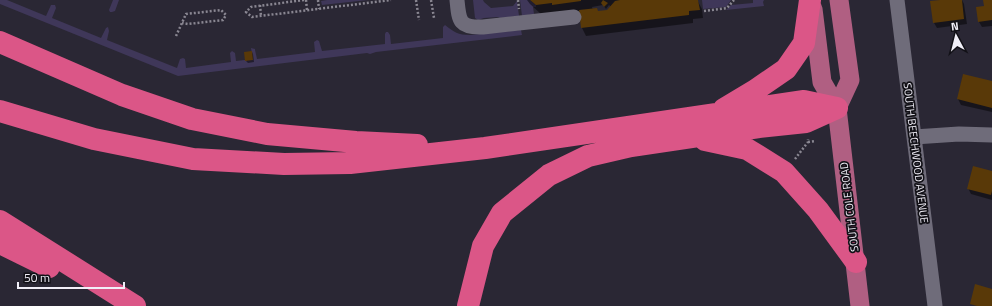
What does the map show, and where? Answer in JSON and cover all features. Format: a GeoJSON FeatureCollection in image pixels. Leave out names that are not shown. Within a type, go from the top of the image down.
{"type":"FeatureCollection","features":[{"type":"Feature","properties":{"kind":"highway"},"geometry":{"type":"LineString","coordinates":[[717,114],[786,69],[804,44],[811,0]]}},
{"type":"Feature","properties":{"kind":"highway"},"geometry":{"type":"LineString","coordinates":[[0,42],[122,95],[192,119],[267,134],[356,142],[484,148]]}},
{"type":"Feature","properties":{"kind":"highway"},"geometry":{"type":"LineString","coordinates":[[0,111],[94,139],[194,159],[284,164],[350,163],[484,148],[804,101],[837,108]]}},
{"type":"Feature","properties":{"kind":"highway"},"geometry":{"type":"LineString","coordinates":[[468,306],[483,246],[502,213],[549,175],[588,156],[631,146],[759,127],[806,122],[837,108]]}},
{"type":"Feature","properties":{"kind":"highway"},"geometry":{"type":"LineString","coordinates":[[692,138],[747,149],[784,172],[818,210],[856,262]]}},
{"type":"Feature","properties":{"kind":"highway"},"geometry":{"type":"LineString","coordinates":[[0,221],[135,306]]}},
{"type":"Feature","properties":{"kind":"highway"},"geometry":{"type":"LineString","coordinates":[[0,243],[127,306]]}},
{"type":"Feature","properties":{"kind":"main road","name":"SOUTH COLE ROAD"},"geometry":{"type":"LineString","coordinates":[[811,0],[822,82],[837,108],[860,306]]}},
{"type":"Feature","properties":{"kind":"main road"},"geometry":{"type":"LineString","coordinates":[[837,108],[850,80],[840,0]]}},
{"type":"Feature","properties":{"kind":"street"},"geometry":{"type":"LineString","coordinates":[[457,0],[458,15],[462,22],[469,27],[483,27],[574,17]]}},
{"type":"Feature","properties":{"kind":"street","name":"SOUTH BEECHWOOD AVENUE"},"geometry":{"type":"LineString","coordinates":[[897,0],[935,306]]}},
{"type":"Feature","properties":{"kind":"street"},"geometry":{"type":"LineString","coordinates":[[914,137],[959,134],[992,135]]}},
{"type":"Feature","properties":{"kind":"path"},"geometry":{"type":"LineString","coordinates":[[307,10],[305,0],[251,6],[246,12],[252,17],[390,0]]}},
{"type":"Feature","properties":{"kind":"path"},"geometry":{"type":"LineString","coordinates":[[318,0],[319,9]]}},
{"type":"Feature","properties":{"kind":"path"},"geometry":{"type":"LineString","coordinates":[[416,0],[419,20]]}},
{"type":"Feature","properties":{"kind":"path"},"geometry":{"type":"LineString","coordinates":[[431,0],[434,18]]}},
{"type":"Feature","properties":{"kind":"path"},"geometry":{"type":"LineString","coordinates":[[704,11],[727,8],[734,0]]}},
{"type":"Feature","properties":{"kind":"path"},"geometry":{"type":"LineString","coordinates":[[260,6],[261,16]]}},
{"type":"Feature","properties":{"kind":"path"},"geometry":{"type":"LineString","coordinates":[[176,36],[186,14],[221,10],[226,15],[223,20],[188,24],[182,23]]}},
{"type":"Feature","properties":{"kind":"path"},"geometry":{"type":"LineString","coordinates":[[793,161],[808,142],[808,134]]}},
{"type":"Feature","properties":{"kind":"path"},"geometry":{"type":"LineString","coordinates":[[808,142],[815,141]]}},
{"type":"Feature","properties":{"kind":"shaded area"},"geometry":{"type":"Polygon","coordinates":[[[0,0],[7,0],[46,16],[51,5],[55,5],[56,8],[52,18],[101,38],[108,27],[109,31],[107,40],[177,68],[180,59],[183,58],[185,59],[186,68],[231,62],[230,53],[232,51],[235,53],[236,61],[253,59],[251,48],[255,49],[257,59],[315,52],[314,42],[317,40],[319,41],[322,51],[385,44],[386,32],[390,35],[391,44],[443,38],[443,27],[445,25],[459,34],[470,35],[521,30],[522,35],[178,76],[0,4],[0,0]]]}},
{"type":"Feature","properties":{"kind":"shaded area"},"geometry":{"type":"Polygon","coordinates":[[[113,0],[119,0],[115,11],[110,12],[109,10],[113,0]]]}},
{"type":"Feature","properties":{"kind":"shaded area"},"geometry":{"type":"Polygon","coordinates":[[[368,0],[322,5],[321,1],[368,0]]]}},
{"type":"Feature","properties":{"kind":"shaded area"},"geometry":{"type":"Polygon","coordinates":[[[473,0],[483,0],[491,8],[513,6],[517,1],[519,16],[484,18],[478,20],[475,18],[473,0]]]}},
{"type":"Feature","properties":{"kind":"shaded area"},"geometry":{"type":"Polygon","coordinates":[[[520,0],[530,0],[536,5],[536,7],[533,7],[534,14],[522,16],[520,0]]]}},
{"type":"Feature","properties":{"kind":"shaded area"},"geometry":{"type":"Polygon","coordinates":[[[702,0],[731,0],[726,7],[703,9],[702,0]]]}},
{"type":"Feature","properties":{"kind":"shaded area"},"geometry":{"type":"Polygon","coordinates":[[[753,0],[764,0],[764,6],[726,10],[731,5],[753,3],[753,0]]]}},
{"type":"Feature","properties":{"kind":"building"},"geometry":{"type":"Polygon","coordinates":[[[530,0],[581,1],[552,5],[552,3],[536,5],[530,0]]]}},
{"type":"Feature","properties":{"kind":"building"},"geometry":{"type":"Polygon","coordinates":[[[603,0],[608,3],[604,7],[601,3],[603,0]]]}},
{"type":"Feature","properties":{"kind":"building"},"geometry":{"type":"Polygon","coordinates":[[[698,0],[700,10],[689,11],[689,15],[581,28],[579,10],[597,8],[598,11],[607,10],[615,1],[698,0]]]}},
{"type":"Feature","properties":{"kind":"building"},"geometry":{"type":"Polygon","coordinates":[[[962,0],[964,19],[933,23],[930,1],[962,0]]]}},
{"type":"Feature","properties":{"kind":"building"},"geometry":{"type":"Polygon","coordinates":[[[983,0],[992,0],[992,20],[978,22],[976,7],[984,6],[983,0]]]}},
{"type":"Feature","properties":{"kind":"building"},"geometry":{"type":"Polygon","coordinates":[[[252,51],[253,60],[245,61],[244,52],[252,51]]]}},
{"type":"Feature","properties":{"kind":"building"},"geometry":{"type":"Polygon","coordinates":[[[963,74],[992,81],[992,108],[957,99],[963,74]]]}},
{"type":"Feature","properties":{"kind":"building"},"geometry":{"type":"Polygon","coordinates":[[[973,166],[992,171],[991,195],[967,189],[973,166]]]}},
{"type":"Feature","properties":{"kind":"building"},"geometry":{"type":"Polygon","coordinates":[[[975,284],[992,289],[992,306],[977,306],[970,304],[975,284]]]}}]}
